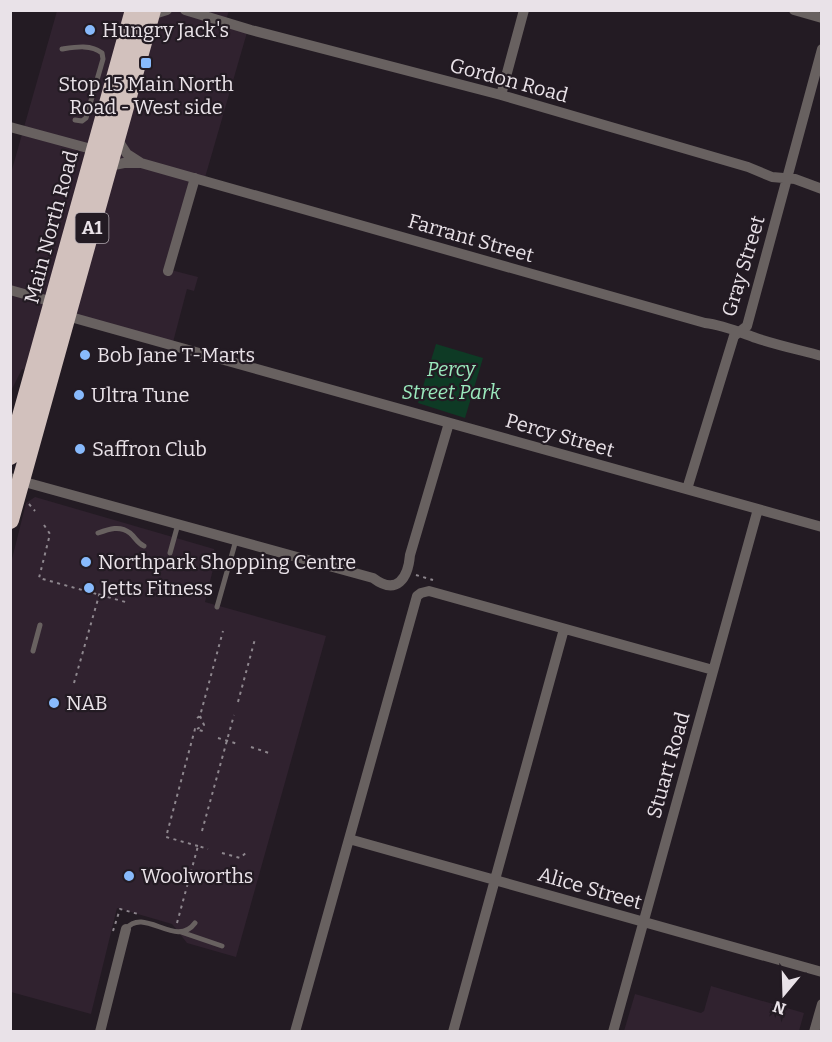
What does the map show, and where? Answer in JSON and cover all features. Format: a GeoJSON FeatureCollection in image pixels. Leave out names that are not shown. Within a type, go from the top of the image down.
{"type":"FeatureCollection","features":[{"type":"Feature","properties":{"kind":"highway","name":"Main North Road"},"geometry":{"type":"LineString","coordinates":[[10,520],[16,479],[75,290],[145,38],[149,11]]}},
{"type":"Feature","properties":{"kind":"highway","name":"Main North Road"},"geometry":{"type":"LineString","coordinates":[[10,456],[95,150],[149,11]]}},
{"type":"Feature","properties":{"kind":"street","name":"Gordon Road"},"geometry":{"type":"LineString","coordinates":[[185,10],[248,29],[501,95],[748,167],[772,177],[795,179],[822,189]]}},
{"type":"Feature","properties":{"kind":"street"},"geometry":{"type":"LineString","coordinates":[[501,95],[524,10]]}},
{"type":"Feature","properties":{"kind":"street"},"geometry":{"type":"LineString","coordinates":[[794,10],[822,18]]}},
{"type":"Feature","properties":{"kind":"street","name":"Gray Street"},"geometry":{"type":"LineString","coordinates":[[687,489],[734,336],[747,326],[822,49]]}},
{"type":"Feature","properties":{"kind":"street"},"geometry":{"type":"LineString","coordinates":[[10,127],[95,150],[116,143],[141,163]]}},
{"type":"Feature","properties":{"kind":"street","name":"Farrant Street"},"geometry":{"type":"LineString","coordinates":[[109,166],[141,163],[705,323],[717,324],[822,356]]}},
{"type":"Feature","properties":{"kind":"street"},"geometry":{"type":"LineString","coordinates":[[168,271],[195,178]]}},
{"type":"Feature","properties":{"kind":"street"},"geometry":{"type":"LineString","coordinates":[[10,290],[53,302],[75,290]]}},
{"type":"Feature","properties":{"kind":"street"},"geometry":{"type":"LineString","coordinates":[[47,325],[67,316]]}},
{"type":"Feature","properties":{"kind":"street","name":"Percy Street"},"geometry":{"type":"LineString","coordinates":[[67,316],[822,527]]}},
{"type":"Feature","properties":{"kind":"street"},"geometry":{"type":"LineString","coordinates":[[16,479],[374,578],[379,582],[392,585],[405,577],[449,423]]}},
{"type":"Feature","properties":{"kind":"street","name":"Stuart Road"},"geometry":{"type":"LineString","coordinates":[[613,1032],[758,509]]}},
{"type":"Feature","properties":{"kind":"street"},"geometry":{"type":"LineString","coordinates":[[295,1032],[417,596],[429,591],[713,670]]}},
{"type":"Feature","properties":{"kind":"street"},"geometry":{"type":"LineString","coordinates":[[453,1032],[564,629]]}},
{"type":"Feature","properties":{"kind":"street","name":"Alice Street"},"geometry":{"type":"LineString","coordinates":[[349,839],[822,972]]}},
{"type":"Feature","properties":{"kind":"street"},"geometry":{"type":"LineString","coordinates":[[100,1032],[126,929]]}},
{"type":"Feature","properties":{"kind":"street"},"geometry":{"type":"LineString","coordinates":[[814,1032],[822,1004]]}},
{"type":"Feature","properties":{"kind":"lane"},"geometry":{"type":"LineString","coordinates":[[62,49],[87,47],[102,53],[103,59],[86,118],[82,121],[75,120]]}},
{"type":"Feature","properties":{"kind":"lane"},"geometry":{"type":"LineString","coordinates":[[170,553],[178,524]]}},
{"type":"Feature","properties":{"kind":"lane"},"geometry":{"type":"LineString","coordinates":[[98,533],[113,527],[129,532],[138,544],[144,546]]}},
{"type":"Feature","properties":{"kind":"lane"},"geometry":{"type":"LineString","coordinates":[[217,607],[236,540]]}},
{"type":"Feature","properties":{"kind":"lane"},"geometry":{"type":"LineString","coordinates":[[33,651],[40,625]]}},
{"type":"Feature","properties":{"kind":"lane"},"geometry":{"type":"LineString","coordinates":[[126,929],[130,924],[138,921],[222,946]]}},
{"type":"Feature","properties":{"kind":"lane"},"geometry":{"type":"LineString","coordinates":[[180,932],[192,928],[195,923]]}},
{"type":"Feature","properties":{"kind":"path"},"geometry":{"type":"LineString","coordinates":[[28,498],[35,511]]}},
{"type":"Feature","properties":{"kind":"path"},"geometry":{"type":"LineString","coordinates":[[44,525],[50,534],[39,578],[129,603]]}},
{"type":"Feature","properties":{"kind":"path"},"geometry":{"type":"LineString","coordinates":[[405,577],[433,580],[429,591]]}},
{"type":"Feature","properties":{"kind":"path"},"geometry":{"type":"LineString","coordinates":[[74,683],[99,593]]}},
{"type":"Feature","properties":{"kind":"path"},"geometry":{"type":"LineString","coordinates":[[208,849],[166,837],[195,729],[204,725],[199,717],[223,631]]}},
{"type":"Feature","properties":{"kind":"path"},"geometry":{"type":"LineString","coordinates":[[237,702],[255,639]]}},
{"type":"Feature","properties":{"kind":"path"},"geometry":{"type":"LineString","coordinates":[[202,831],[234,715]]}},
{"type":"Feature","properties":{"kind":"path"},"geometry":{"type":"LineString","coordinates":[[195,729],[206,732]]}},
{"type":"Feature","properties":{"kind":"path"},"geometry":{"type":"LineString","coordinates":[[218,738],[238,744]]}},
{"type":"Feature","properties":{"kind":"path"},"geometry":{"type":"LineString","coordinates":[[250,747],[269,753]]}},
{"type":"Feature","properties":{"kind":"path"},"geometry":{"type":"LineString","coordinates":[[168,922],[177,924],[198,846]]}},
{"type":"Feature","properties":{"kind":"path"},"geometry":{"type":"LineString","coordinates":[[222,853],[240,858],[247,852]]}},
{"type":"Feature","properties":{"kind":"path"},"geometry":{"type":"LineString","coordinates":[[113,931],[120,909],[142,915]]}},
{"type":"Feature","properties":{"kind":"shaded area"},"geometry":{"type":"Polygon","coordinates":[[[57,11],[229,11],[225,22],[248,29],[204,181],[197,179],[171,270],[198,277],[194,291],[187,289],[172,346],[58,314],[41,374],[22,369],[11,391],[11,173],[57,11]]]}},
{"type":"Feature","properties":{"kind":"shaded area"},"geometry":{"type":"Polygon","coordinates":[[[35,497],[214,549],[216,557],[205,602],[326,636],[236,957],[187,943],[172,924],[117,908],[91,1014],[11,992],[11,563],[26,503],[35,497]]]}},
{"type":"Feature","properties":{"kind":"shaded area"},"geometry":{"type":"Polygon","coordinates":[[[711,986],[804,1013],[799,1031],[624,1031],[635,994],[701,1013],[704,1011],[711,986]]]}},
{"type":"Feature","properties":{"kind":"green space","name":"Percy Street Park"},"geometry":{"type":"Polygon","coordinates":[[[436,344],[483,358],[465,418],[418,403],[436,344]]]}},
{"type":"Feature","properties":{"kind":"place","name":"Hungry Jack's"},"geometry":{"type":"Point","coordinates":[90,30]}},
{"type":"Feature","properties":{"kind":"place","name":"Stop 15 Main North Road - West side"},"geometry":{"type":"Point","coordinates":[146,63]}},
{"type":"Feature","properties":{"kind":"place","name":"Bob Jane T-Marts"},"geometry":{"type":"Point","coordinates":[85,355]}},
{"type":"Feature","properties":{"kind":"place","name":"Ultra Tune"},"geometry":{"type":"Point","coordinates":[79,395]}},
{"type":"Feature","properties":{"kind":"place","name":"Saffron Club"},"geometry":{"type":"Point","coordinates":[80,449]}},
{"type":"Feature","properties":{"kind":"place","name":"Northpark Shopping Centre"},"geometry":{"type":"Point","coordinates":[86,562]}},
{"type":"Feature","properties":{"kind":"place","name":"Jetts Fitness"},"geometry":{"type":"Point","coordinates":[89,588]}},
{"type":"Feature","properties":{"kind":"place","name":"NAB"},"geometry":{"type":"Point","coordinates":[54,703]}},
{"type":"Feature","properties":{"kind":"place","name":"Woolworths"},"geometry":{"type":"Point","coordinates":[129,876]}}]}
